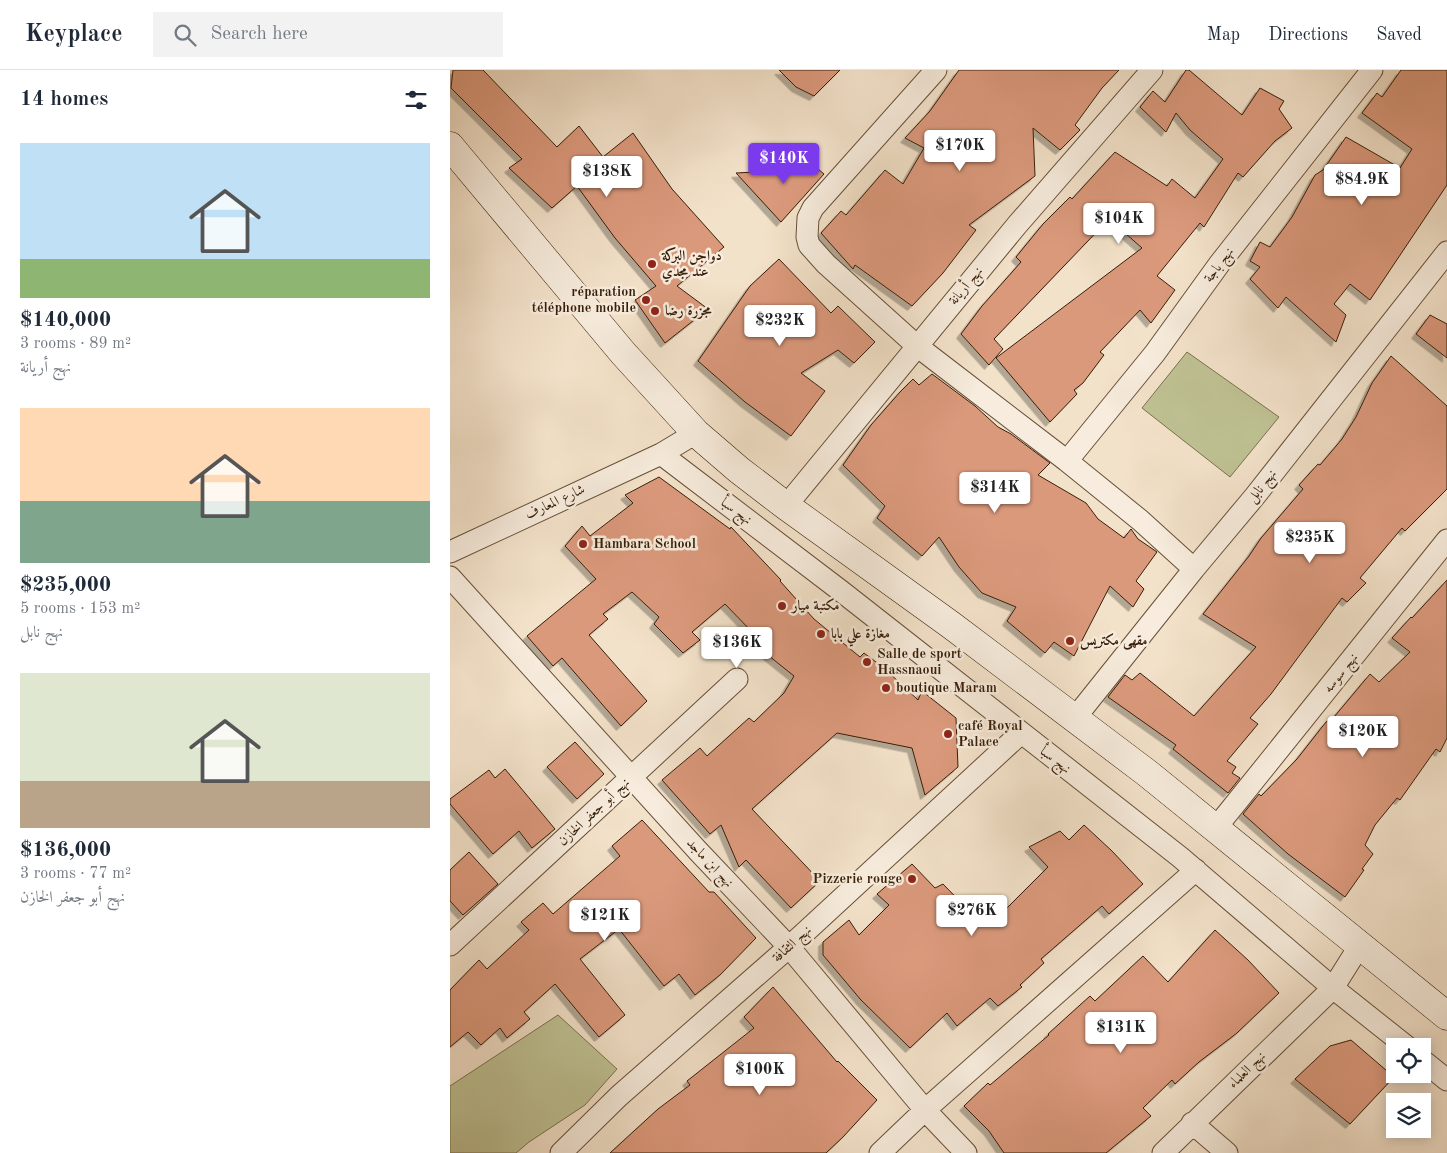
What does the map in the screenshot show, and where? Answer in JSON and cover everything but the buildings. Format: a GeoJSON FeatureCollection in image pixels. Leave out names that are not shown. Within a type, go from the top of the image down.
{"type":"FeatureCollection","features":[{"type":"Feature","properties":{"kind":"street"},"geometry":{"type":"LineString","coordinates":[[936,70],[813,208],[808,218],[806,229],[809,244],[826,264],[917,346],[1067,461],[1140,520],[1194,569]]}},
{"type":"Feature","properties":{"kind":"street","name":"نهج أريانة"},"geometry":{"type":"LineString","coordinates":[[786,506],[1017,225],[1152,70]]}},
{"type":"Feature","properties":{"kind":"street","name":"نهج باجة"},"geometry":{"type":"LineString","coordinates":[[1067,461],[1156,353],[1220,263],[1372,70]]}},
{"type":"Feature","properties":{"kind":"street"},"geometry":{"type":"LineString","coordinates":[[450,146],[623,353],[696,433],[739,470],[786,506],[951,626],[1147,773],[1447,1016]]}},
{"type":"Feature","properties":{"kind":"street","name":"نهج نابل"},"geometry":{"type":"LineString","coordinates":[[1075,718],[1261,488],[1447,252]]}},
{"type":"Feature","properties":{"kind":"street"},"geometry":{"type":"LineString","coordinates":[[661,454],[696,433]]}},
{"type":"Feature","properties":{"kind":"street","name":"شارع المعارف"},"geometry":{"type":"LineString","coordinates":[[450,552],[661,454]]}},
{"type":"Feature","properties":{"kind":"street","name":"نهج سبأ"},"geometry":{"type":"LineString","coordinates":[[661,454],[834,586],[1196,870],[1333,988],[1396,1038]]}},
{"type":"Feature","properties":{"kind":"street","name":"نهج سوسه"},"geometry":{"type":"LineString","coordinates":[[1215,829],[1447,540]]}},
{"type":"Feature","properties":{"kind":"street","name":"نهج ابن ماجد"},"geometry":{"type":"LineString","coordinates":[[450,577],[698,851],[789,947],[926,1110],[966,1153]]}},
{"type":"Feature","properties":{"kind":"street","name":"نهج أبو جعفر الخازن"},"geometry":{"type":"LineString","coordinates":[[450,944],[737,679]]}},
{"type":"Feature","properties":{"kind":"street","name":"نهج الثقافة"},"geometry":{"type":"LineString","coordinates":[[561,1153],[619,1096],[789,947],[1021,733]]}},
{"type":"Feature","properties":{"kind":"street"},"geometry":{"type":"LineString","coordinates":[[880,1153],[1196,870]]}},
{"type":"Feature","properties":{"kind":"street","name":"نهج العلماء"},"geometry":{"type":"LineString","coordinates":[[1163,1153],[1333,988],[1360,945]]}},
{"type":"Feature","properties":{"kind":"street"},"geometry":{"type":"LineString","coordinates":[[1431,1067],[1447,1080]]}},
{"type":"Feature","properties":{"kind":"street"},"geometry":{"type":"LineString","coordinates":[[1192,1123],[1227,1153]]}},
{"type":"Feature","properties":{"kind":"green space"},"geometry":{"type":"Polygon","coordinates":[[[1187,352],[1279,417],[1230,477],[1142,408],[1187,352]]]}},
{"type":"Feature","properties":{"kind":"green space"},"geometry":{"type":"Polygon","coordinates":[[[558,1015],[617,1069],[585,1105],[529,1142],[516,1153],[450,1153],[450,1086],[558,1015]]]}},
{"type":"Feature","properties":{"kind":"place","name":"دواجن البركة عند مجدي"},"geometry":{"type":"Point","coordinates":[652,264]}},
{"type":"Feature","properties":{"kind":"place","name":"réparation téléphone mobile"},"geometry":{"type":"Point","coordinates":[646,300]}},
{"type":"Feature","properties":{"kind":"place","name":"مجزرة رضا"},"geometry":{"type":"Point","coordinates":[655,311]}},
{"type":"Feature","properties":{"kind":"place","name":"Hambara School"},"geometry":{"type":"Point","coordinates":[583,544]}},
{"type":"Feature","properties":{"kind":"place","name":"مكتبة ميار"},"geometry":{"type":"Point","coordinates":[782,606]}},
{"type":"Feature","properties":{"kind":"place","name":"مغازة علي بابا"},"geometry":{"type":"Point","coordinates":[821,634]}},
{"type":"Feature","properties":{"kind":"place","name":"مقهى مكتريس"},"geometry":{"type":"Point","coordinates":[1070,641]}},
{"type":"Feature","properties":{"kind":"place","name":"Salle de sport Hassnaoui"},"geometry":{"type":"Point","coordinates":[867,662]}},
{"type":"Feature","properties":{"kind":"place","name":"boutique Maram"},"geometry":{"type":"Point","coordinates":[886,688]}},
{"type":"Feature","properties":{"kind":"place","name":"café Royal Palace"},"geometry":{"type":"Point","coordinates":[948,734]}},
{"type":"Feature","properties":{"kind":"place","name":"Pizzerie rouge"},"geometry":{"type":"Point","coordinates":[912,879]}}]}
